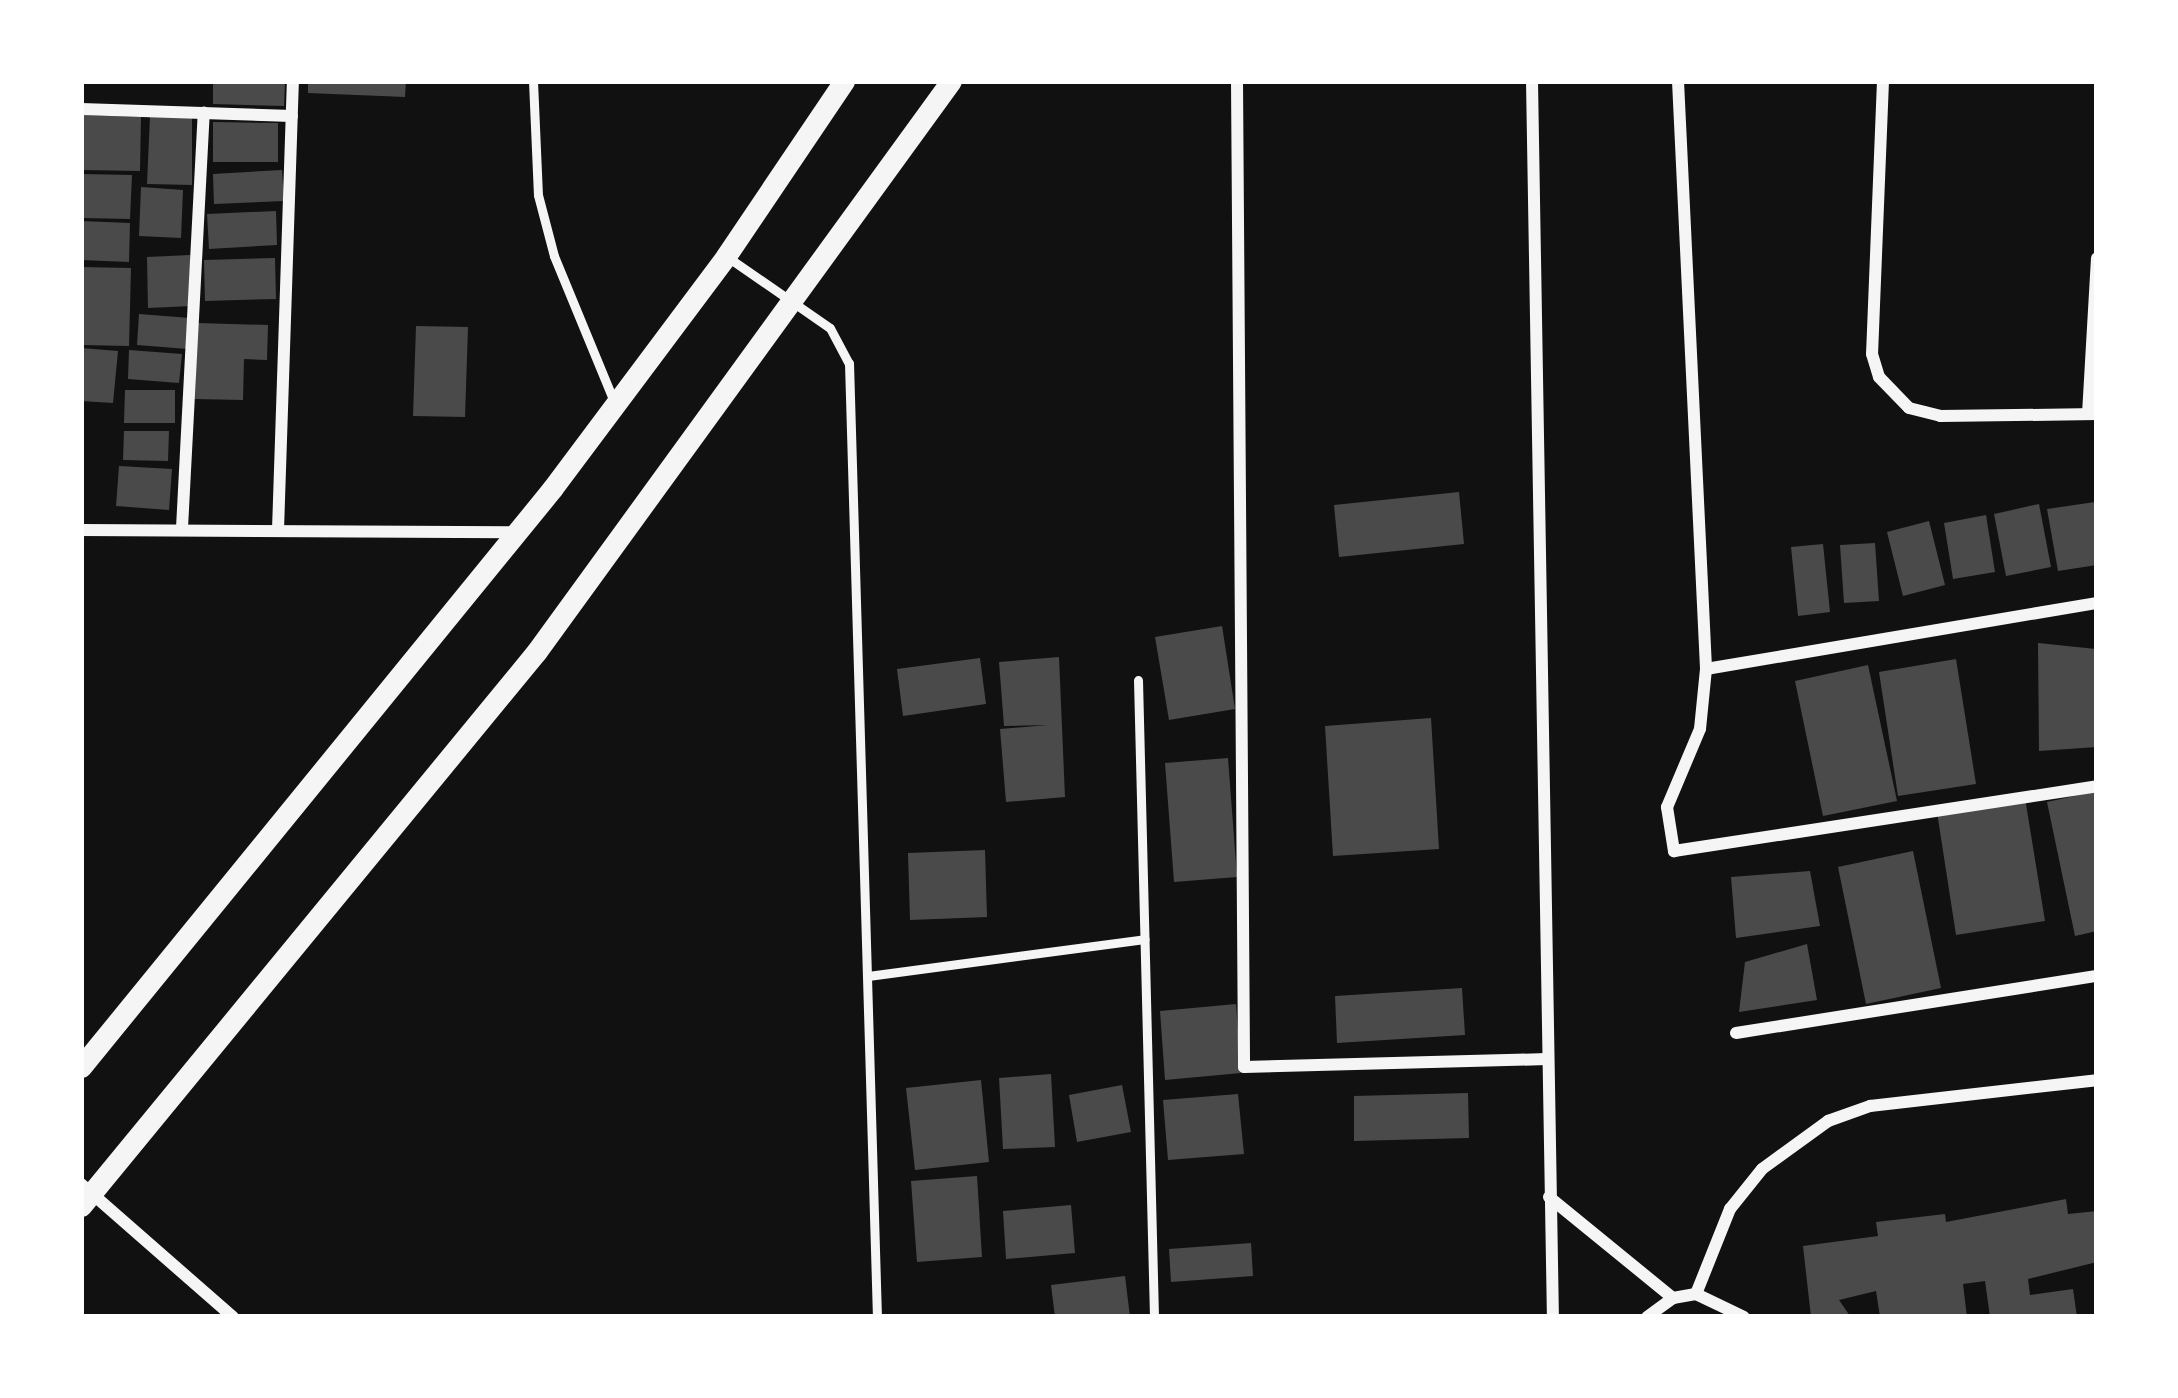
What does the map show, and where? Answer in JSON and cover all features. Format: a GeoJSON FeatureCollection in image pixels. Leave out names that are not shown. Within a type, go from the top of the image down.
{"type":"FeatureCollection","features":[{"type":"Feature","properties":{"kind":"street"},"geometry":{"type":"LineString","coordinates":[[278,530],[293,81]]}},
{"type":"Feature","properties":{"kind":"street"},"geometry":{"type":"LineString","coordinates":[[81,1067],[518,532],[726,256],[844,81]]}},
{"type":"Feature","properties":{"kind":"street"},"geometry":{"type":"LineString","coordinates":[[233,1317],[85,1194],[536,651],[951,81]]}},
{"type":"Feature","properties":{"kind":"street"},"geometry":{"type":"LineString","coordinates":[[1237,81],[1244,1067],[1547,1060]]}},
{"type":"Feature","properties":{"kind":"street"},"geometry":{"type":"LineString","coordinates":[[1532,81],[1553,1317]]}},
{"type":"Feature","properties":{"kind":"street"},"geometry":{"type":"LineString","coordinates":[[1678,81],[1706,669],[1700,729],[1667,807],[1674,851],[2097,786]]}},
{"type":"Feature","properties":{"kind":"street"},"geometry":{"type":"LineString","coordinates":[[1883,81],[1872,353],[1879,377],[1909,408],[1940,416],[2092,414],[2097,258]]}},
{"type":"Feature","properties":{"kind":"street"},"geometry":{"type":"LineString","coordinates":[[81,109],[292,116]]}},
{"type":"Feature","properties":{"kind":"street"},"geometry":{"type":"LineString","coordinates":[[182,528],[204,113]]}},
{"type":"Feature","properties":{"kind":"street"},"geometry":{"type":"LineString","coordinates":[[81,530],[518,532]]}},
{"type":"Feature","properties":{"kind":"street"},"geometry":{"type":"LineString","coordinates":[[1706,669],[2097,603]]}},
{"type":"Feature","properties":{"kind":"street"},"geometry":{"type":"LineString","coordinates":[[1736,1033],[2097,976]]}},
{"type":"Feature","properties":{"kind":"street"},"geometry":{"type":"LineString","coordinates":[[1696,1294],[1730,1209],[1795,1139],[1828,1120],[1870,1106],[2097,1080]]}},
{"type":"Feature","properties":{"kind":"street"},"geometry":{"type":"LineString","coordinates":[[1549,1197],[1673,1298]]}},
{"type":"Feature","properties":{"kind":"street"},"geometry":{"type":"LineString","coordinates":[[1647,1317],[1673,1298],[1696,1294],[1744,1317]]}},
{"type":"Feature","properties":{"kind":"lane"},"geometry":{"type":"LineString","coordinates":[[533,81],[538,195],[549,236],[616,404]]}},
{"type":"Feature","properties":{"kind":"lane"},"geometry":{"type":"LineString","coordinates":[[726,256],[794,298],[830,328],[849,363],[877,1317]]}},
{"type":"Feature","properties":{"kind":"lane"},"geometry":{"type":"LineString","coordinates":[[1138,680],[1154,1317]]}},
{"type":"Feature","properties":{"kind":"lane"},"geometry":{"type":"LineString","coordinates":[[868,976],[1144,939]]}},
{"type":"Feature","properties":{"kind":"building"},"geometry":{"type":"Polygon","coordinates":[[[213,81],[285,81],[284,106],[213,104],[213,81]]]}},
{"type":"Feature","properties":{"kind":"building"},"geometry":{"type":"Polygon","coordinates":[[[308,81],[406,81],[405,97],[308,93],[308,81]]]}},
{"type":"Feature","properties":{"kind":"building"},"geometry":{"type":"Polygon","coordinates":[[[81,115],[141,117],[140,171],[81,170],[81,115]]]}},
{"type":"Feature","properties":{"kind":"building"},"geometry":{"type":"Polygon","coordinates":[[[150,116],[192,118],[192,185],[147,184],[150,116]]]}},
{"type":"Feature","properties":{"kind":"building"},"geometry":{"type":"Polygon","coordinates":[[[213,122],[278,123],[278,162],[213,162],[213,122]]]}},
{"type":"Feature","properties":{"kind":"building"},"geometry":{"type":"Polygon","coordinates":[[[282,170],[284,201],[214,204],[213,174],[282,170]]]}},
{"type":"Feature","properties":{"kind":"building"},"geometry":{"type":"Polygon","coordinates":[[[81,174],[132,175],[130,219],[81,218],[81,174]]]}},
{"type":"Feature","properties":{"kind":"building"},"geometry":{"type":"Polygon","coordinates":[[[141,187],[183,190],[181,238],[139,236],[141,187]]]}},
{"type":"Feature","properties":{"kind":"building"},"geometry":{"type":"Polygon","coordinates":[[[276,211],[277,245],[209,249],[207,214],[276,211]]]}},
{"type":"Feature","properties":{"kind":"building"},"geometry":{"type":"Polygon","coordinates":[[[81,221],[130,223],[129,262],[81,260],[81,221]]]}},
{"type":"Feature","properties":{"kind":"building"},"geometry":{"type":"Polygon","coordinates":[[[190,255],[192,306],[148,308],[147,257],[190,255]]]}},
{"type":"Feature","properties":{"kind":"building"},"geometry":{"type":"Polygon","coordinates":[[[275,258],[276,299],[205,301],[204,260],[275,258]]]}},
{"type":"Feature","properties":{"kind":"building"},"geometry":{"type":"Polygon","coordinates":[[[81,267],[131,268],[129,346],[81,345],[81,267]]]}},
{"type":"Feature","properties":{"kind":"building"},"geometry":{"type":"Polygon","coordinates":[[[139,314],[190,318],[188,349],[137,345],[139,314]]]}},
{"type":"Feature","properties":{"kind":"building"},"geometry":{"type":"Polygon","coordinates":[[[197,323],[268,325],[267,360],[244,359],[243,400],[195,399],[197,323]]]}},
{"type":"Feature","properties":{"kind":"building"},"geometry":{"type":"Polygon","coordinates":[[[416,326],[468,327],[465,417],[413,416],[416,326]]]}},
{"type":"Feature","properties":{"kind":"building"},"geometry":{"type":"Polygon","coordinates":[[[81,348],[118,351],[113,403],[81,401],[81,348]]]}},
{"type":"Feature","properties":{"kind":"building"},"geometry":{"type":"Polygon","coordinates":[[[129,350],[182,354],[179,383],[128,379],[129,350]]]}},
{"type":"Feature","properties":{"kind":"building"},"geometry":{"type":"Polygon","coordinates":[[[125,390],[175,390],[175,423],[124,423],[125,390]]]}},
{"type":"Feature","properties":{"kind":"building"},"geometry":{"type":"Polygon","coordinates":[[[124,431],[169,431],[168,461],[123,460],[124,431]]]}},
{"type":"Feature","properties":{"kind":"building"},"geometry":{"type":"Polygon","coordinates":[[[119,466],[172,469],[169,510],[116,506],[119,466]]]}},
{"type":"Feature","properties":{"kind":"building"},"geometry":{"type":"Polygon","coordinates":[[[1459,492],[1464,544],[1339,557],[1334,505],[1459,492]]]}},
{"type":"Feature","properties":{"kind":"building"},"geometry":{"type":"Polygon","coordinates":[[[2095,502],[2097,565],[2058,571],[2047,509],[2095,502]]]}},
{"type":"Feature","properties":{"kind":"building"},"geometry":{"type":"Polygon","coordinates":[[[2039,504],[2051,567],[2006,576],[1994,514],[2039,504]]]}},
{"type":"Feature","properties":{"kind":"building"},"geometry":{"type":"Polygon","coordinates":[[[1986,515],[1995,572],[1953,579],[1944,523],[1986,515]]]}},
{"type":"Feature","properties":{"kind":"building"},"geometry":{"type":"Polygon","coordinates":[[[1929,521],[1945,585],[1903,596],[1887,532],[1929,521]]]}},
{"type":"Feature","properties":{"kind":"building"},"geometry":{"type":"Polygon","coordinates":[[[1875,543],[1879,601],[1844,603],[1840,545],[1875,543]]]}},
{"type":"Feature","properties":{"kind":"building"},"geometry":{"type":"Polygon","coordinates":[[[1823,544],[1830,612],[1798,616],[1791,547],[1823,544]]]}},
{"type":"Feature","properties":{"kind":"building"},"geometry":{"type":"Polygon","coordinates":[[[1222,626],[1235,709],[1169,720],[1155,637],[1222,626]]]}},
{"type":"Feature","properties":{"kind":"building"},"geometry":{"type":"Polygon","coordinates":[[[2038,643],[2096,649],[2097,747],[2039,751],[2038,643]]]}},
{"type":"Feature","properties":{"kind":"building"},"geometry":{"type":"Polygon","coordinates":[[[1059,657],[1065,797],[1006,802],[1000,729],[1048,725],[1004,726],[999,662],[1059,657]]]}},
{"type":"Feature","properties":{"kind":"building"},"geometry":{"type":"Polygon","coordinates":[[[980,658],[986,704],[903,716],[897,669],[980,658]]]}},
{"type":"Feature","properties":{"kind":"building"},"geometry":{"type":"Polygon","coordinates":[[[1956,659],[1976,784],[1898,796],[1879,672],[1956,659]]]}},
{"type":"Feature","properties":{"kind":"building"},"geometry":{"type":"Polygon","coordinates":[[[1868,665],[1897,801],[1823,816],[1795,681],[1868,665]]]}},
{"type":"Feature","properties":{"kind":"building"},"geometry":{"type":"Polygon","coordinates":[[[1431,718],[1439,849],[1333,856],[1325,726],[1431,718]]]}},
{"type":"Feature","properties":{"kind":"building"},"geometry":{"type":"Polygon","coordinates":[[[1228,758],[1237,877],[1174,882],[1165,763],[1228,758]]]}},
{"type":"Feature","properties":{"kind":"building"},"geometry":{"type":"Polygon","coordinates":[[[2097,791],[2097,931],[2075,936],[2047,802],[2097,791]]]}},
{"type":"Feature","properties":{"kind":"building"},"geometry":{"type":"Polygon","coordinates":[[[2025,798],[2045,921],[1956,935],[1937,812],[2025,798]]]}},
{"type":"Feature","properties":{"kind":"building"},"geometry":{"type":"Polygon","coordinates":[[[985,850],[987,917],[910,920],[908,853],[985,850]]]}},
{"type":"Feature","properties":{"kind":"building"},"geometry":{"type":"Polygon","coordinates":[[[1913,851],[1941,988],[1866,1004],[1838,867],[1913,851]]]}},
{"type":"Feature","properties":{"kind":"building"},"geometry":{"type":"Polygon","coordinates":[[[1810,871],[1820,926],[1736,938],[1731,877],[1810,871]]]}},
{"type":"Feature","properties":{"kind":"building"},"geometry":{"type":"Polygon","coordinates":[[[1807,944],[1817,1000],[1739,1012],[1745,962],[1807,944]]]}},
{"type":"Feature","properties":{"kind":"building"},"geometry":{"type":"Polygon","coordinates":[[[1462,988],[1465,1035],[1337,1043],[1335,996],[1462,988]]]}},
{"type":"Feature","properties":{"kind":"building"},"geometry":{"type":"Polygon","coordinates":[[[1236,1004],[1241,1073],[1165,1080],[1160,1011],[1236,1004]]]}},
{"type":"Feature","properties":{"kind":"building"},"geometry":{"type":"Polygon","coordinates":[[[1051,1074],[1055,1147],[1003,1149],[999,1078],[1051,1074]]]}},
{"type":"Feature","properties":{"kind":"building"},"geometry":{"type":"Polygon","coordinates":[[[981,1080],[989,1162],[915,1170],[906,1088],[981,1080]]]}},
{"type":"Feature","properties":{"kind":"building"},"geometry":{"type":"Polygon","coordinates":[[[1122,1085],[1131,1132],[1077,1142],[1069,1095],[1122,1085]]]}},
{"type":"Feature","properties":{"kind":"building"},"geometry":{"type":"Polygon","coordinates":[[[1468,1093],[1469,1138],[1354,1141],[1354,1096],[1468,1093]]]}},
{"type":"Feature","properties":{"kind":"building"},"geometry":{"type":"Polygon","coordinates":[[[1238,1094],[1244,1154],[1168,1160],[1163,1100],[1238,1094]]]}},
{"type":"Feature","properties":{"kind":"building"},"geometry":{"type":"Polygon","coordinates":[[[977,1176],[982,1257],[917,1262],[911,1181],[977,1176]]]}},
{"type":"Feature","properties":{"kind":"building"},"geometry":{"type":"Polygon","coordinates":[[[2066,1199],[2068,1214],[2097,1211],[2097,1262],[2028,1279],[2030,1295],[2073,1289],[2077,1317],[1990,1317],[1985,1281],[1963,1284],[1967,1317],[1880,1317],[1876,1291],[1839,1300],[1850,1316],[1811,1317],[1803,1246],[1878,1236],[1876,1222],[1945,1214],[1946,1222],[2066,1199]]]}},
{"type":"Feature","properties":{"kind":"building"},"geometry":{"type":"Polygon","coordinates":[[[1071,1205],[1075,1253],[1006,1259],[1003,1211],[1071,1205]]]}},
{"type":"Feature","properties":{"kind":"building"},"geometry":{"type":"Polygon","coordinates":[[[1251,1243],[1253,1276],[1171,1282],[1169,1249],[1251,1243]]]}},
{"type":"Feature","properties":{"kind":"building"},"geometry":{"type":"Polygon","coordinates":[[[1125,1276],[1130,1317],[1055,1317],[1051,1285],[1125,1276]]]}}]}
